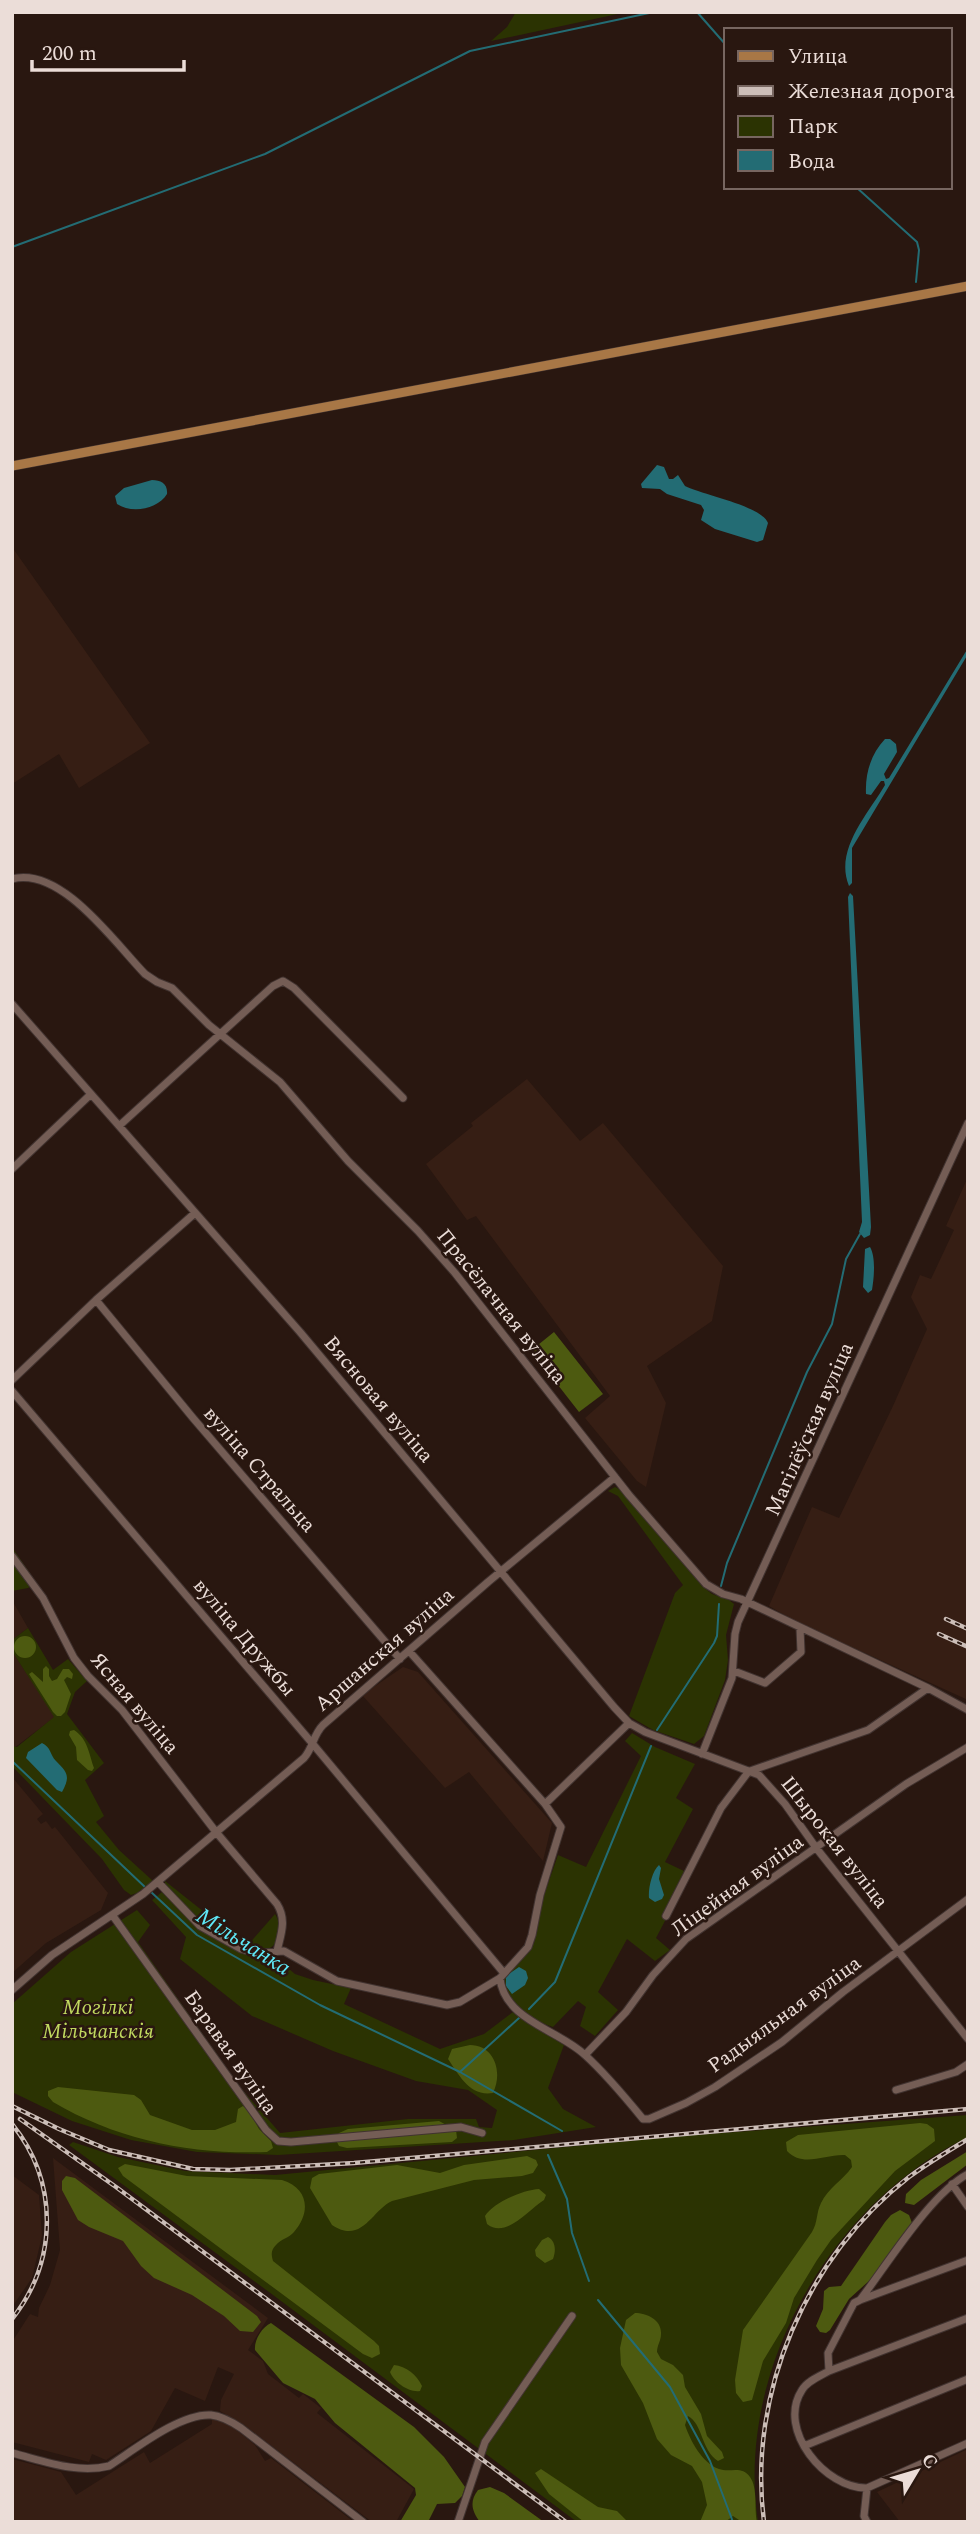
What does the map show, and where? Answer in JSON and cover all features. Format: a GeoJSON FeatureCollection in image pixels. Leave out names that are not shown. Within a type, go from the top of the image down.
{"type":"FeatureCollection","features":[{"type":"Feature","properties":{"kind":"main road"},"geometry":{"type":"LineString","coordinates":[[12,466],[968,286]]}},
{"type":"Feature","properties":{"kind":"street","name":"Прасёлачная вуліца"},"geometry":{"type":"LineString","coordinates":[[12,878],[26,875],[40,880],[81,904],[145,974],[172,988],[208,1025],[280,1082],[348,1161],[437,1252],[615,1477],[706,1584],[928,1688],[968,1710]]}},
{"type":"Feature","properties":{"kind":"street"},"geometry":{"type":"LineString","coordinates":[[119,1126],[273,986],[283,981],[294,988],[403,1098]]}},
{"type":"Feature","properties":{"kind":"street","name":"Вясновая вуліца"},"geometry":{"type":"LineString","coordinates":[[12,1004],[300,1332],[629,1723],[645,1732],[749,1771]]}},
{"type":"Feature","properties":{"kind":"street"},"geometry":{"type":"LineString","coordinates":[[12,1169],[91,1094]]}},
{"type":"Feature","properties":{"kind":"street","name":"Магілёўская вуліца"},"geometry":{"type":"LineString","coordinates":[[702,1754],[721,1711],[734,1671],[735,1634],[747,1602],[968,1123]]}},
{"type":"Feature","properties":{"kind":"street"},"geometry":{"type":"LineString","coordinates":[[12,1380],[96,1300],[195,1213]]}},
{"type":"Feature","properties":{"kind":"street","name":"вуліца Стральца"},"geometry":{"type":"LineString","coordinates":[[96,1300],[193,1418],[400,1659]]}},
{"type":"Feature","properties":{"kind":"street","name":"вуліца Дружбы"},"geometry":{"type":"LineString","coordinates":[[12,1391],[312,1743],[501,1975]]}},
{"type":"Feature","properties":{"kind":"street","name":"Аршанская вуліца"},"geometry":{"type":"LineString","coordinates":[[12,1990],[61,1948],[113,1916],[157,1883],[304,1758],[310,1752],[319,1728],[615,1477]]}},
{"type":"Feature","properties":{"kind":"street","name":"Ясная вуліца"},"geometry":{"type":"LineString","coordinates":[[12,1556],[43,1598],[74,1658],[122,1710],[280,1910],[282,1929],[277,1951]]}},
{"type":"Feature","properties":{"kind":"street"},"geometry":{"type":"LineString","coordinates":[[734,1671],[765,1683],[801,1652],[800,1628]]}},
{"type":"Feature","properties":{"kind":"street"},"geometry":{"type":"LineString","coordinates":[[157,1883],[189,1916],[212,1934],[248,1952],[288,1953],[337,1981],[447,2005],[460,2002],[501,1975],[531,1941],[540,1895],[561,1827],[545,1804],[409,1651]]}},
{"type":"Feature","properties":{"kind":"street"},"geometry":{"type":"LineString","coordinates":[[749,1771],[868,1730],[928,1688]]}},
{"type":"Feature","properties":{"kind":"street"},"geometry":{"type":"LineString","coordinates":[[545,1804],[629,1723]]}},
{"type":"Feature","properties":{"kind":"street","name":"Ліцейная вуліца"},"geometry":{"type":"LineString","coordinates":[[585,2055],[626,2012],[653,1975],[686,1939],[906,1784],[968,1747]]}},
{"type":"Feature","properties":{"kind":"street","name":"Шырокая вуліца"},"geometry":{"type":"LineString","coordinates":[[666,1916],[721,1808],[749,1771],[759,1775],[968,2039]]}},
{"type":"Feature","properties":{"kind":"street","name":"Радыяльная вуліца"},"geometry":{"type":"LineString","coordinates":[[501,1975],[504,1992],[519,2012],[585,2055],[643,2119],[649,2119],[715,2087],[782,2042],[843,1992],[968,1899]]}},
{"type":"Feature","properties":{"kind":"street","name":"Баравая вуліца"},"geometry":{"type":"LineString","coordinates":[[113,1916],[266,2130],[278,2141],[461,2127],[482,2133]]}},
{"type":"Feature","properties":{"kind":"street"},"geometry":{"type":"LineString","coordinates":[[896,2090],[957,2072],[968,2064]]}},
{"type":"Feature","properties":{"kind":"street"},"geometry":{"type":"LineString","coordinates":[[860,2300],[939,2195],[968,2174]]}},
{"type":"Feature","properties":{"kind":"street"},"geometry":{"type":"LineString","coordinates":[[952,2184],[968,2207]]}},
{"type":"Feature","properties":{"kind":"street"},"geometry":{"type":"LineString","coordinates":[[829,2371],[828,2353],[853,2303],[968,2259]]}},
{"type":"Feature","properties":{"kind":"street"},"geometry":{"type":"LineString","coordinates":[[458,2522],[485,2442],[572,2316]]}},
{"type":"Feature","properties":{"kind":"street"},"geometry":{"type":"LineString","coordinates":[[968,2318],[829,2371],[802,2389],[798,2398],[795,2423],[798,2437],[826,2474],[845,2485],[867,2488],[968,2443]]}},
{"type":"Feature","properties":{"kind":"street"},"geometry":{"type":"LineString","coordinates":[[804,2446],[968,2379]]}},
{"type":"Feature","properties":{"kind":"street"},"geometry":{"type":"LineString","coordinates":[[12,2454],[62,2466],[96,2469],[109,2466],[182,2421],[211,2415],[241,2428],[363,2522]]}},
{"type":"Feature","properties":{"kind":"street"},"geometry":{"type":"LineString","coordinates":[[856,2522],[865,2519],[867,2488]]}},
{"type":"Feature","properties":{"kind":"shaded area"},"geometry":{"type":"Polygon","coordinates":[[[12,547],[150,743],[79,788],[59,754],[12,784],[12,547]]]}},
{"type":"Feature","properties":{"kind":"shaded area"},"geometry":{"type":"Polygon","coordinates":[[[527,1079],[580,1141],[603,1123],[723,1266],[712,1321],[647,1366],[666,1403],[646,1487],[637,1481],[585,1418],[610,1396],[476,1216],[467,1220],[426,1164],[473,1126],[471,1123],[527,1079]]]}},
{"type":"Feature","properties":{"kind":"shaded area"},"geometry":{"type":"Polygon","coordinates":[[[968,1177],[968,1700],[821,1636],[769,1606],[812,1507],[839,1518],[893,1406],[927,1329],[911,1297],[920,1275],[931,1279],[954,1230],[946,1226],[968,1177]]]}},
{"type":"Feature","properties":{"kind":"shaded area"},"geometry":{"type":"Polygon","coordinates":[[[12,1600],[28,1628],[12,1640],[12,1600]]]}},
{"type":"Feature","properties":{"kind":"shaded area"},"geometry":{"type":"Polygon","coordinates":[[[12,1651],[55,1717],[14,1748],[12,1746],[12,1651]]]}},
{"type":"Feature","properties":{"kind":"shaded area"},"geometry":{"type":"Polygon","coordinates":[[[403,1667],[418,1672],[552,1823],[543,1861],[469,1772],[445,1788],[362,1695],[403,1667]]]}},
{"type":"Feature","properties":{"kind":"shaded area"},"geometry":{"type":"Polygon","coordinates":[[[12,1777],[43,1814],[37,1819],[41,1824],[46,1821],[52,1829],[55,1827],[108,1893],[101,1910],[46,1943],[12,1973],[12,1777]]]}},
{"type":"Feature","properties":{"kind":"shaded area"},"geometry":{"type":"Polygon","coordinates":[[[53,2158],[268,2318],[248,2350],[263,2361],[268,2374],[299,2398],[303,2394],[321,2408],[317,2413],[414,2489],[396,2522],[372,2522],[244,2425],[220,2411],[221,2400],[234,2374],[218,2367],[205,2401],[175,2388],[151,2431],[106,2460],[92,2454],[89,2462],[12,2442],[12,2342],[30,2314],[38,2317],[60,2250],[53,2158]]]}},
{"type":"Feature","properties":{"kind":"shaded area"},"geometry":{"type":"Polygon","coordinates":[[[12,2175],[39,2195],[42,2236],[32,2278],[12,2307],[12,2175]]]}},
{"type":"Feature","properties":{"kind":"shaded area"},"geometry":{"type":"Polygon","coordinates":[[[212,2418],[228,2423],[255,2445],[265,2461],[271,2458],[354,2522],[12,2522],[12,2459],[61,2472],[76,2495],[144,2452],[150,2463],[212,2424],[212,2418]]]}},
{"type":"Feature","properties":{"kind":"shaded area"},"geometry":{"type":"Polygon","coordinates":[[[968,2449],[968,2522],[900,2522],[877,2492],[968,2449]]]}},
{"type":"Feature","properties":{"kind":"green space"},"geometry":{"type":"Polygon","coordinates":[[[516,12],[627,12],[491,41],[507,27],[516,12]]]}},
{"type":"Feature","properties":{"kind":"green space"},"geometry":{"type":"Polygon","coordinates":[[[554,1332],[603,1394],[579,1412],[533,1353],[533,1349],[554,1332]]]}},
{"type":"Feature","properties":{"kind":"green space"},"geometry":{"type":"Polygon","coordinates":[[[615,1487],[621,1490],[702,1586],[734,1604],[726,1635],[728,1660],[725,1680],[704,1736],[694,1744],[653,1730],[629,1716],[675,1593],[683,1585],[618,1496],[608,1491],[615,1487]]]}},
{"type":"Feature","properties":{"kind":"green space"},"geometry":{"type":"Polygon","coordinates":[[[12,1547],[36,1582],[28,1588],[12,1591],[12,1547]]]}},
{"type":"Feature","properties":{"kind":"green space"},"geometry":{"type":"Polygon","coordinates":[[[28,1628],[53,1670],[68,1659],[87,1681],[75,1692],[67,1714],[104,1763],[85,1780],[104,1816],[96,1822],[119,1850],[153,1881],[137,1893],[131,1895],[124,1890],[102,1859],[12,1766],[12,1746],[17,1747],[54,1717],[12,1651],[12,1640],[28,1628]]]}},
{"type":"Feature","properties":{"kind":"green space"},"geometry":{"type":"Polygon","coordinates":[[[25,1636],[33,1639],[36,1647],[33,1655],[25,1658],[17,1655],[14,1647],[17,1639],[25,1636]]]}},
{"type":"Feature","properties":{"kind":"green space"},"geometry":{"type":"Polygon","coordinates":[[[46,1666],[52,1681],[57,1679],[63,1669],[69,1669],[73,1674],[72,1679],[67,1677],[64,1680],[71,1694],[61,1716],[53,1712],[29,1674],[32,1672],[43,1682],[43,1669],[46,1666]]]}},
{"type":"Feature","properties":{"kind":"green space"},"geometry":{"type":"Polygon","coordinates":[[[74,1730],[87,1747],[94,1768],[92,1771],[77,1760],[76,1747],[69,1735],[70,1731],[74,1730]]]}},
{"type":"Feature","properties":{"kind":"green space"},"geometry":{"type":"Polygon","coordinates":[[[632,1733],[655,1747],[695,1764],[676,1798],[693,1809],[665,1862],[684,1871],[662,1916],[666,1919],[656,1938],[670,1950],[655,1961],[627,1939],[598,1992],[618,2010],[595,2036],[580,2026],[586,2007],[578,2001],[553,2027],[522,2010],[506,1989],[503,1980],[534,1943],[543,1898],[558,1855],[586,1867],[641,1756],[625,1741],[632,1733]]]}},
{"type":"Feature","properties":{"kind":"green space"},"geometry":{"type":"Polygon","coordinates":[[[165,1881],[247,1946],[275,1914],[279,1927],[277,1940],[271,1947],[263,1950],[252,1949],[230,1940],[193,1915],[165,1881]]]}},
{"type":"Feature","properties":{"kind":"green space","name":"Могілкі Мільчанскія"},"geometry":{"type":"Polygon","coordinates":[[[162,1892],[191,1921],[223,1944],[252,1956],[275,1957],[295,1974],[351,1988],[344,2004],[440,2049],[484,2034],[513,2012],[564,2045],[548,2088],[563,2109],[596,2127],[514,2140],[278,2155],[197,2152],[131,2140],[72,2121],[12,2092],[12,2004],[71,1952],[137,1910],[150,1925],[138,1942],[240,2087],[280,2133],[408,2119],[476,2119],[479,2127],[492,2128],[497,2110],[468,2090],[416,2081],[333,2051],[252,2016],[180,1959],[186,1937],[152,1900],[162,1892]]]}},
{"type":"Feature","properties":{"kind":"green space"},"geometry":{"type":"Polygon","coordinates":[[[470,2045],[486,2050],[495,2062],[497,2077],[493,2093],[478,2092],[466,2084],[448,2059],[452,2049],[470,2045]]]}},
{"type":"Feature","properties":{"kind":"green space"},"geometry":{"type":"Polygon","coordinates":[[[58,2087],[134,2095],[141,2100],[150,2115],[192,2130],[215,2130],[236,2122],[238,2109],[243,2106],[271,2141],[273,2148],[267,2152],[211,2151],[184,2148],[129,2135],[103,2126],[53,2102],[48,2091],[58,2087]]]}},
{"type":"Feature","properties":{"kind":"green space"},"geometry":{"type":"Polygon","coordinates":[[[968,2115],[968,2137],[919,2166],[874,2204],[835,2248],[803,2297],[778,2351],[762,2407],[755,2465],[758,2522],[577,2522],[69,2145],[73,2142],[118,2157],[185,2171],[275,2175],[681,2136],[968,2115]]]}},
{"type":"Feature","properties":{"kind":"green space"},"geometry":{"type":"Polygon","coordinates":[[[439,2121],[456,2130],[457,2138],[452,2142],[347,2148],[339,2146],[336,2140],[339,2133],[348,2129],[439,2121]]]}},
{"type":"Feature","properties":{"kind":"green space"},"geometry":{"type":"Polygon","coordinates":[[[920,2123],[934,2129],[935,2141],[895,2171],[831,2240],[794,2298],[786,2323],[763,2361],[752,2400],[743,2402],[736,2393],[735,2380],[743,2330],[812,2232],[824,2198],[852,2167],[851,2160],[845,2155],[800,2159],[787,2151],[786,2142],[798,2135],[920,2123]]]}},
{"type":"Feature","properties":{"kind":"green space"},"geometry":{"type":"Polygon","coordinates":[[[968,2151],[968,2164],[914,2205],[905,2203],[906,2194],[921,2180],[968,2151]]]}},
{"type":"Feature","properties":{"kind":"green space"},"geometry":{"type":"Polygon","coordinates":[[[527,2156],[536,2160],[538,2165],[533,2173],[474,2180],[392,2201],[366,2224],[351,2231],[332,2225],[310,2188],[312,2178],[319,2174],[397,2165],[440,2173],[464,2165],[527,2156]]]}},
{"type":"Feature","properties":{"kind":"green space"},"geometry":{"type":"Polygon","coordinates":[[[125,2164],[187,2176],[282,2180],[298,2189],[304,2202],[303,2217],[294,2232],[274,2247],[273,2261],[374,2341],[379,2346],[380,2354],[372,2358],[363,2354],[123,2176],[118,2168],[125,2164]]]}},
{"type":"Feature","properties":{"kind":"green space"},"geometry":{"type":"Polygon","coordinates":[[[66,2176],[75,2178],[257,2316],[261,2322],[253,2332],[240,2331],[224,2316],[192,2295],[154,2278],[141,2266],[123,2241],[78,2220],[62,2190],[62,2181],[66,2176]]]}},
{"type":"Feature","properties":{"kind":"green space"},"geometry":{"type":"Polygon","coordinates":[[[539,2189],[546,2195],[544,2200],[517,2221],[502,2228],[487,2224],[485,2216],[495,2206],[517,2194],[539,2189]]]}},
{"type":"Feature","properties":{"kind":"green space"},"geometry":{"type":"Polygon","coordinates":[[[900,2210],[909,2215],[911,2228],[870,2280],[849,2299],[830,2330],[826,2333],[820,2332],[816,2326],[823,2309],[824,2291],[829,2287],[841,2286],[885,2222],[900,2210]]]}},
{"type":"Feature","properties":{"kind":"green space"},"geometry":{"type":"Polygon","coordinates":[[[548,2237],[554,2244],[555,2253],[553,2259],[545,2263],[536,2256],[535,2250],[542,2240],[548,2237]]]}},
{"type":"Feature","properties":{"kind":"green space"},"geometry":{"type":"Polygon","coordinates":[[[635,2313],[649,2316],[659,2325],[661,2336],[657,2352],[661,2359],[673,2365],[683,2375],[685,2387],[701,2414],[707,2436],[724,2458],[718,2461],[712,2456],[697,2425],[688,2416],[685,2425],[698,2450],[713,2466],[723,2470],[743,2471],[750,2477],[754,2487],[757,2522],[742,2522],[733,2516],[725,2522],[700,2522],[707,2505],[702,2482],[692,2466],[671,2455],[657,2439],[643,2403],[621,2365],[620,2348],[626,2320],[635,2313]]]}},
{"type":"Feature","properties":{"kind":"green space"},"geometry":{"type":"Polygon","coordinates":[[[271,2323],[414,2427],[444,2457],[465,2487],[462,2496],[455,2503],[437,2504],[428,2522],[400,2522],[416,2495],[415,2488],[335,2423],[315,2399],[283,2383],[255,2350],[259,2334],[271,2323]]]}},
{"type":"Feature","properties":{"kind":"green space"},"geometry":{"type":"Polygon","coordinates":[[[394,2365],[407,2369],[414,2375],[422,2386],[420,2391],[407,2389],[395,2379],[390,2372],[394,2365]]]}},
{"type":"Feature","properties":{"kind":"green space"},"geometry":{"type":"Polygon","coordinates":[[[541,2469],[598,2507],[617,2511],[628,2522],[584,2522],[549,2494],[535,2473],[541,2469]]]}},
{"type":"Feature","properties":{"kind":"green space"},"geometry":{"type":"Polygon","coordinates":[[[490,2487],[504,2493],[544,2522],[480,2522],[473,2510],[473,2499],[478,2490],[490,2487]]]}},
{"type":"Feature","properties":{"kind":"water"},"geometry":{"type":"Polygon","coordinates":[[[657,465],[664,467],[669,479],[678,475],[685,486],[755,511],[768,523],[763,540],[757,542],[715,529],[701,520],[704,510],[701,505],[667,494],[660,489],[642,488],[641,484],[657,465]]]}},
{"type":"Feature","properties":{"kind":"water"},"geometry":{"type":"Polygon","coordinates":[[[152,480],[161,482],[166,488],[167,494],[158,503],[137,509],[117,504],[115,496],[124,488],[152,480]]]}},
{"type":"Feature","properties":{"kind":"water"},"geometry":{"type":"Polygon","coordinates":[[[968,648],[968,654],[852,848],[852,883],[849,886],[846,859],[849,846],[885,785],[884,781],[881,781],[871,795],[866,794],[868,771],[873,757],[885,739],[896,744],[897,752],[884,774],[886,779],[889,778],[968,648]]]}},
{"type":"Feature","properties":{"kind":"water"},"geometry":{"type":"Polygon","coordinates":[[[850,893],[853,896],[871,1227],[870,1235],[864,1238],[859,1232],[862,1222],[848,897],[850,893]]]}},
{"type":"Feature","properties":{"kind":"water"},"geometry":{"type":"Polygon","coordinates":[[[870,1247],[874,1274],[872,1290],[868,1293],[863,1287],[865,1249],[870,1247]]]}},
{"type":"Feature","properties":{"kind":"water"},"geometry":{"type":"Polygon","coordinates":[[[42,1743],[66,1775],[62,1792],[26,1758],[28,1752],[42,1743]]]}},
{"type":"Feature","properties":{"kind":"water"},"geometry":{"type":"Polygon","coordinates":[[[659,1865],[659,1879],[664,1895],[655,1902],[649,1898],[649,1890],[652,1876],[659,1865]]]}},
{"type":"Feature","properties":{"kind":"water"},"geometry":{"type":"Polygon","coordinates":[[[519,1967],[526,1971],[528,1978],[525,1985],[512,1994],[506,1986],[506,1976],[519,1967]]]}},
{"type":"Feature","properties":{"kind":"waterway"},"geometry":{"type":"LineString","coordinates":[[12,247],[265,154],[470,51],[654,12]]}},
{"type":"Feature","properties":{"kind":"waterway"},"geometry":{"type":"LineString","coordinates":[[697,12],[724,43]]}},
{"type":"Feature","properties":{"kind":"waterway"},"geometry":{"type":"LineString","coordinates":[[858,189],[917,242],[919,250],[916,282]]}},
{"type":"Feature","properties":{"kind":"waterway"},"geometry":{"type":"LineString","coordinates":[[721,1586],[727,1563],[807,1372],[832,1324],[846,1259],[860,1234]]}},
{"type":"Feature","properties":{"kind":"waterway"},"geometry":{"type":"LineString","coordinates":[[657,1730],[714,1643],[719,1604]]}},
{"type":"Feature","properties":{"kind":"waterway"},"geometry":{"type":"LineString","coordinates":[[529,2009],[555,1982],[651,1746]]}},
{"type":"Feature","properties":{"kind":"waterway","name":"Мільчанка"},"geometry":{"type":"LineString","coordinates":[[12,1761],[146,1888]]}},
{"type":"Feature","properties":{"kind":"waterway","name":"Мільчанка"},"geometry":{"type":"LineString","coordinates":[[150,1891],[197,1935],[320,2005],[460,2072],[562,2131]]}},
{"type":"Feature","properties":{"kind":"waterway"},"geometry":{"type":"LineString","coordinates":[[461,2071],[519,2018]]}},
{"type":"Feature","properties":{"kind":"waterway"},"geometry":{"type":"LineString","coordinates":[[548,2155],[567,2199],[572,2233],[589,2281]]}},
{"type":"Feature","properties":{"kind":"waterway"},"geometry":{"type":"LineString","coordinates":[[598,2300],[670,2387],[710,2461],[733,2522]]}},
{"type":"Feature","properties":{"kind":"railway"},"geometry":{"type":"LineString","coordinates":[[946,1619],[968,1629]]}},
{"type":"Feature","properties":{"kind":"railway"},"geometry":{"type":"LineString","coordinates":[[939,1634],[968,1647]]}},
{"type":"Feature","properties":{"kind":"railway"},"geometry":{"type":"LineString","coordinates":[[12,2106],[109,2150],[193,2169],[230,2170],[354,2163],[968,2109]]}},
{"type":"Feature","properties":{"kind":"railway"},"geometry":{"type":"LineString","coordinates":[[20,2119],[116,2187],[566,2522]]}},
{"type":"Feature","properties":{"kind":"railway"},"geometry":{"type":"LineString","coordinates":[[12,2124],[38,2171],[45,2196],[47,2222],[45,2247],[38,2272],[12,2319]]}},
{"type":"Feature","properties":{"kind":"railway"},"geometry":{"type":"LineString","coordinates":[[764,2522],[761,2473],[765,2425],[776,2377],[792,2331],[814,2287],[841,2246],[873,2209],[909,2177],[968,2139]]}}]}
